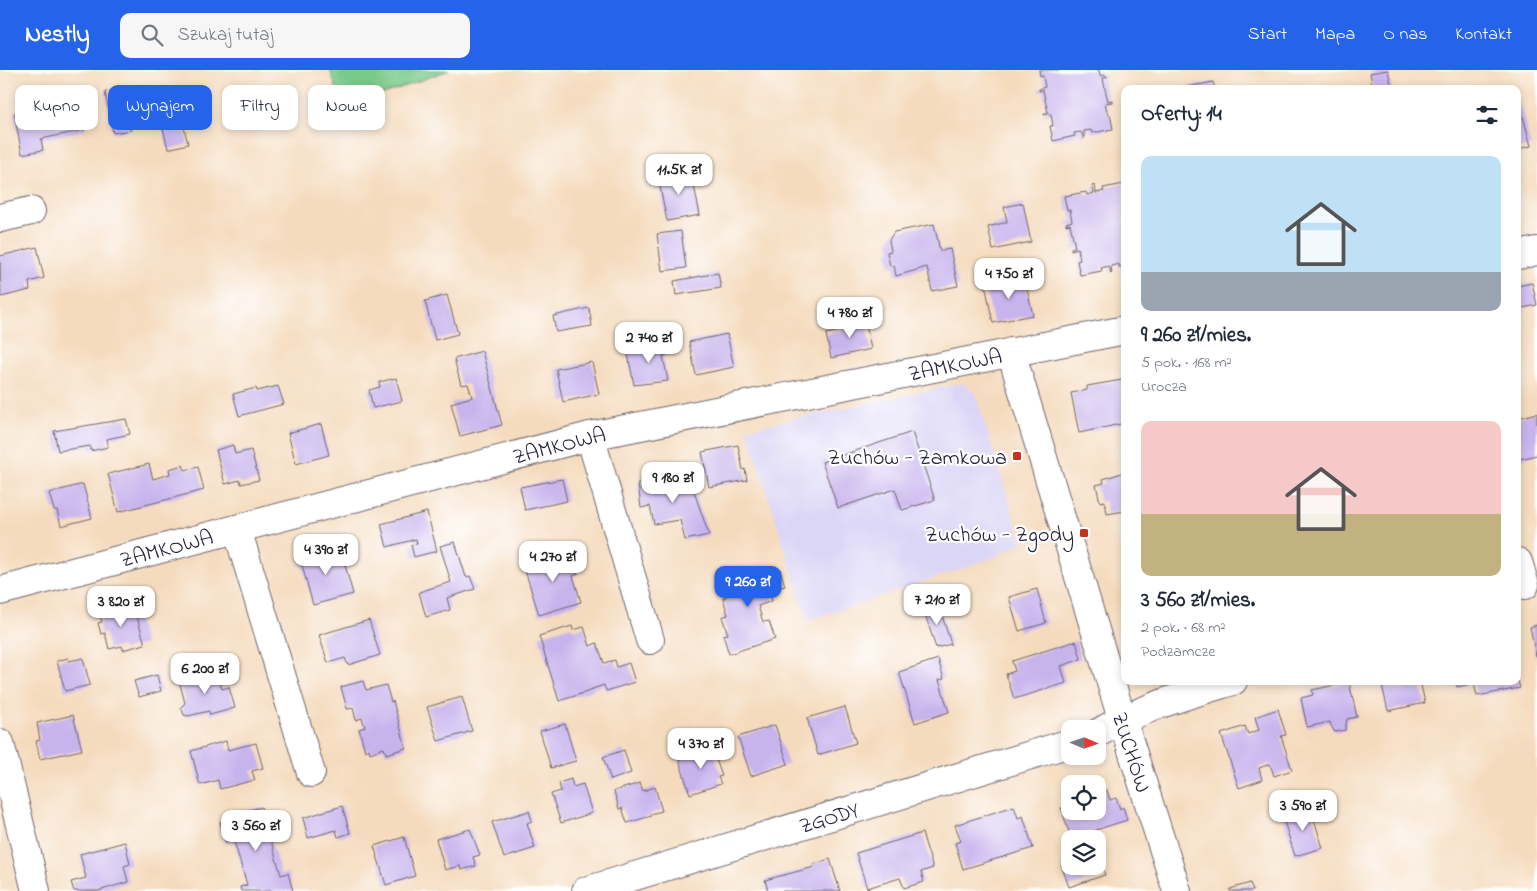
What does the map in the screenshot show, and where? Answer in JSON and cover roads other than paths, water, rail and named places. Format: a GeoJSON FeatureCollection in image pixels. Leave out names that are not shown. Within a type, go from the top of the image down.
{"type":"FeatureCollection","features":[{"type":"Feature","properties":{"kind":"street"},"geometry":{"type":"LineString","coordinates":[[0,218],[32,211]]}},
{"type":"Feature","properties":{"kind":"street"},"geometry":{"type":"LineString","coordinates":[[1521,254],[1537,251]]}},
{"type":"Feature","properties":{"kind":"street","name":"ZAMKOWA"},"geometry":{"type":"LineString","coordinates":[[0,591],[590,436],[1121,331]]}},
{"type":"Feature","properties":{"kind":"street","name":"ZUCHÓW"},"geometry":{"type":"LineString","coordinates":[[1011,352],[1122,718],[1178,891]]}},
{"type":"Feature","properties":{"kind":"street"},"geometry":{"type":"LineString","coordinates":[[590,436],[650,640]]}},
{"type":"Feature","properties":{"kind":"street"},"geometry":{"type":"LineString","coordinates":[[238,529],[311,773]]}},
{"type":"Feature","properties":{"kind":"street"},"geometry":{"type":"LineString","coordinates":[[1106,727],[1122,718],[1220,685]]}},
{"type":"Feature","properties":{"kind":"street"},"geometry":{"type":"LineString","coordinates":[[0,743],[36,891]]}},
{"type":"Feature","properties":{"kind":"street","name":"ZGODY"},"geometry":{"type":"LineString","coordinates":[[586,891],[1061,746]]}},
{"type":"Feature","properties":{"kind":"place","name":"Zuchów - Zamkowa"},"geometry":{"type":"Point","coordinates":[1017,456]}},
{"type":"Feature","properties":{"kind":"place","name":"Zuchów - Zgody"},"geometry":{"type":"Point","coordinates":[1084,533]}}]}
